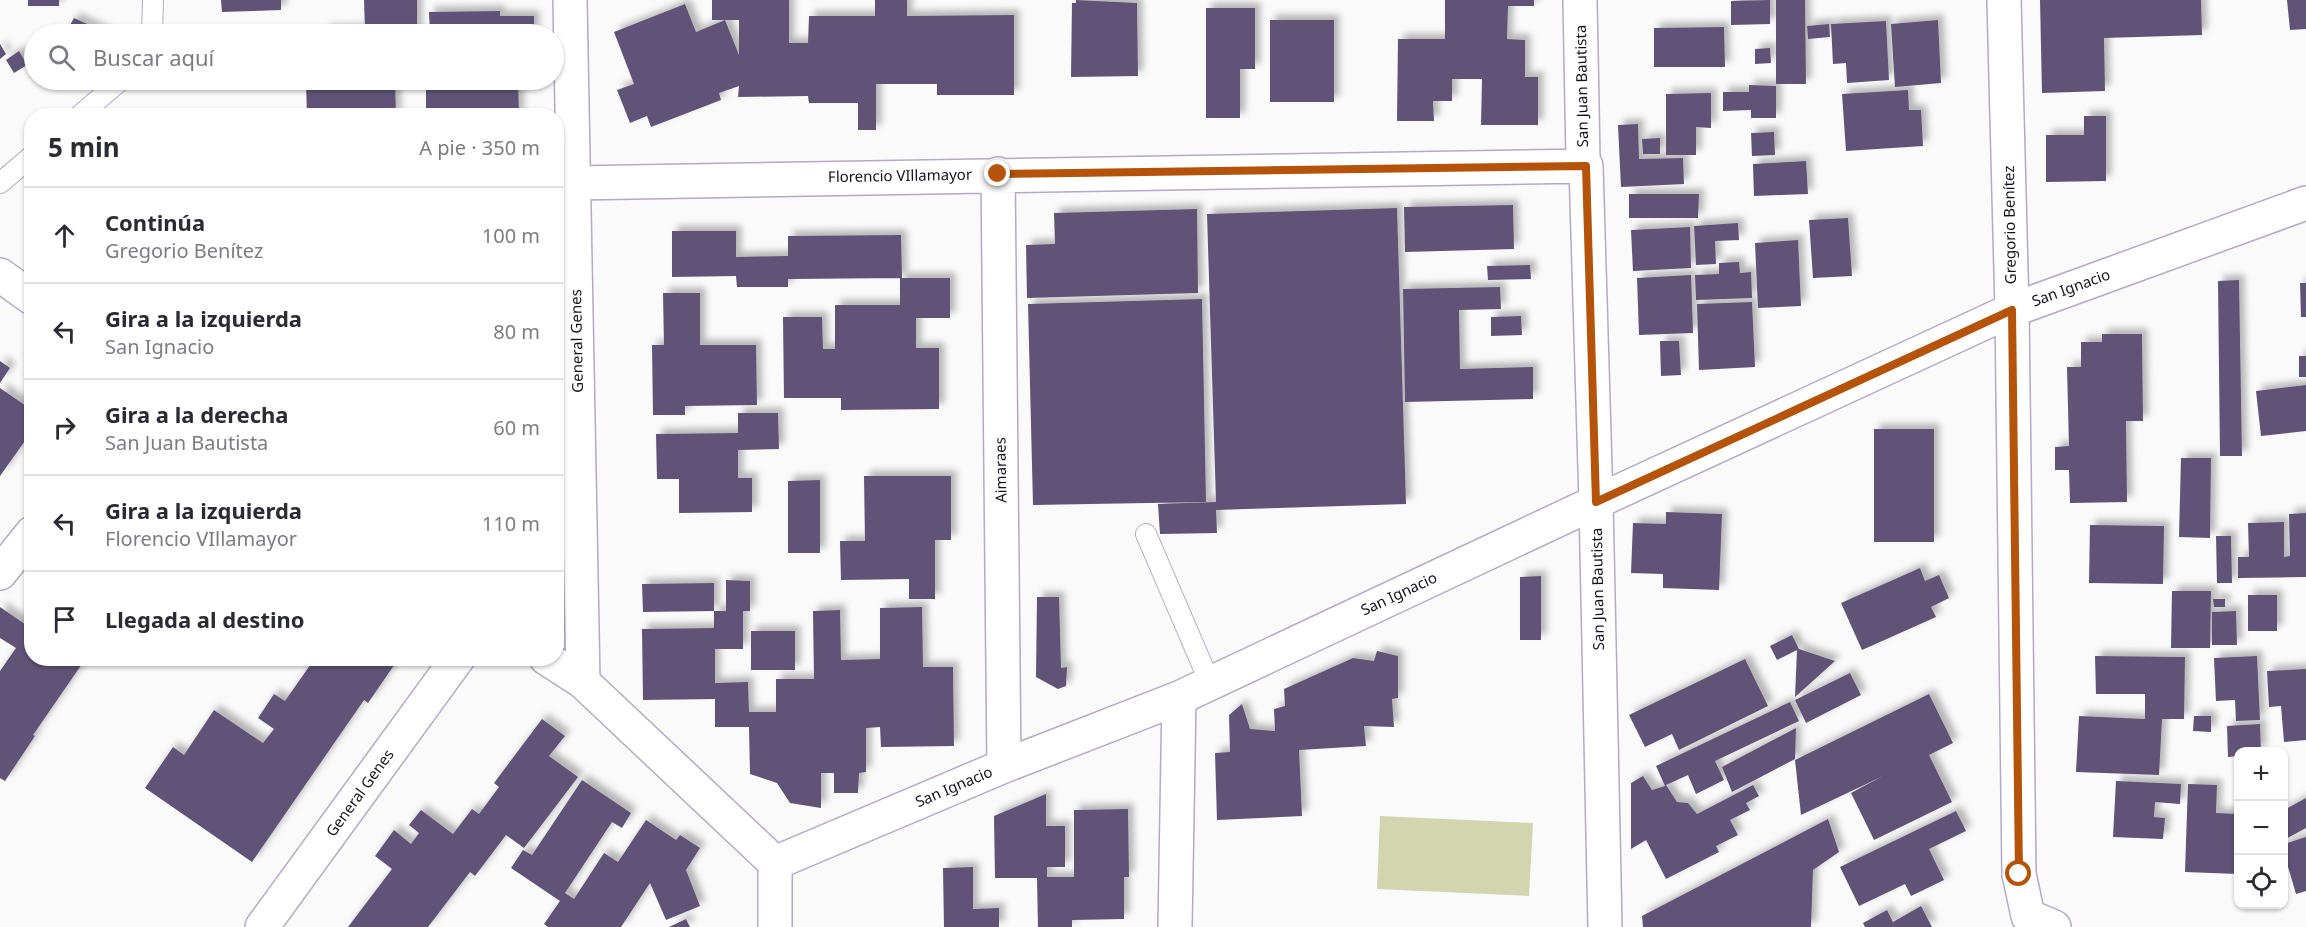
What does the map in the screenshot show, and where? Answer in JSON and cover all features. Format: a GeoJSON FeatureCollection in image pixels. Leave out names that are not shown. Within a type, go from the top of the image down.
{"type":"FeatureCollection","features":[{"type":"Feature","properties":{"kind":"street","name":"General Genes"},"geometry":{"type":"LineString","coordinates":[[570,0],[583,682]]}},
{"type":"Feature","properties":{"kind":"street","name":"San Juan Bautista"},"geometry":{"type":"LineString","coordinates":[[1580,0],[1583,159],[1586,166],[1596,502],[1605,927]]}},
{"type":"Feature","properties":{"kind":"street","name":"Gregorio Benítez"},"geometry":{"type":"LineString","coordinates":[[2004,0],[2012,310],[2019,874],[2041,922]]}},
{"type":"Feature","properties":{"kind":"street","name":"Florencio VIllamayor"},"geometry":{"type":"LineString","coordinates":[[574,183],[998,174],[1586,166]]}},
{"type":"Feature","properties":{"kind":"street","name":"Aimaraes"},"geometry":{"type":"LineString","coordinates":[[998,174],[1004,766]]}},
{"type":"Feature","properties":{"kind":"street","name":"San Ignacio"},"geometry":{"type":"LineString","coordinates":[[775,863],[1004,766],[1179,698],[2012,310],[2306,203]]}},
{"type":"Feature","properties":{"kind":"street"},"geometry":{"type":"LineString","coordinates":[[0,275],[24,292]]}},
{"type":"Feature","properties":{"kind":"street"},"geometry":{"type":"LineString","coordinates":[[0,573],[24,543]]}},
{"type":"Feature","properties":{"kind":"street","name":"General Genes"},"geometry":{"type":"LineString","coordinates":[[262,927],[452,666]]}},
{"type":"Feature","properties":{"kind":"street"},"geometry":{"type":"LineString","coordinates":[[558,666],[583,682],[775,863],[775,927]]}},
{"type":"Feature","properties":{"kind":"street"},"geometry":{"type":"LineString","coordinates":[[1175,927],[1179,698]]}},
{"type":"Feature","properties":{"kind":"lane"},"geometry":{"type":"LineString","coordinates":[[152,24],[153,0]]}},
{"type":"Feature","properties":{"kind":"lane"},"geometry":{"type":"LineString","coordinates":[[88,108],[109,90]]}},
{"type":"Feature","properties":{"kind":"lane"},"geometry":{"type":"LineString","coordinates":[[0,183],[24,163]]}},
{"type":"Feature","properties":{"kind":"lane"},"geometry":{"type":"LineString","coordinates":[[1146,534],[1210,683]]}},
{"type":"Feature","properties":{"kind":"green space"},"geometry":{"type":"Polygon","coordinates":[[[1380,816],[1533,823],[1529,896],[1377,889],[1380,816]]]}},
{"type":"Feature","properties":{"kind":"building"},"geometry":{"type":"Polygon","coordinates":[[[28,0],[59,0],[59,6],[28,6],[28,0]]]}},
{"type":"Feature","properties":{"kind":"building"},"geometry":{"type":"Polygon","coordinates":[[[221,0],[281,0],[281,10],[222,12],[221,0]]]}},
{"type":"Feature","properties":{"kind":"building"},"geometry":{"type":"Polygon","coordinates":[[[364,0],[417,0],[417,24],[365,24],[364,0]]]}},
{"type":"Feature","properties":{"kind":"building"},"geometry":{"type":"Polygon","coordinates":[[[712,0],[789,0],[789,43],[808,43],[809,16],[875,16],[875,0],[907,0],[907,16],[1014,15],[1014,95],[937,95],[937,84],[876,84],[876,130],[858,130],[858,103],[809,103],[808,96],[738,97],[739,86],[719,93],[721,100],[651,127],[647,116],[630,123],[617,90],[634,84],[614,32],[685,4],[696,32],[725,20],[712,20],[712,0]],[[725,20],[739,55],[739,20],[725,20]]]}},
{"type":"Feature","properties":{"kind":"building"},"geometry":{"type":"Polygon","coordinates":[[[1076,0],[1137,3],[1138,76],[1071,77],[1072,3],[1076,3],[1076,0]]]}},
{"type":"Feature","properties":{"kind":"building"},"geometry":{"type":"Polygon","coordinates":[[[1445,0],[1534,0],[1534,6],[1508,6],[1507,39],[1525,40],[1525,77],[1538,77],[1538,125],[1481,125],[1482,79],[1452,79],[1452,101],[1433,101],[1434,121],[1397,121],[1398,39],[1445,39],[1445,0]]]}},
{"type":"Feature","properties":{"kind":"building"},"geometry":{"type":"Polygon","coordinates":[[[1770,0],[1770,24],[1731,25],[1731,1],[1770,0]]]}},
{"type":"Feature","properties":{"kind":"building"},"geometry":{"type":"Polygon","coordinates":[[[1776,0],[1805,0],[1806,84],[1776,84],[1776,0]]]}},
{"type":"Feature","properties":{"kind":"building"},"geometry":{"type":"Polygon","coordinates":[[[2040,0],[2201,0],[2202,35],[2104,38],[2105,91],[2042,93],[2040,0]]]}},
{"type":"Feature","properties":{"kind":"building"},"geometry":{"type":"Polygon","coordinates":[[[2287,0],[2306,0],[2306,29],[2290,30],[2287,0]]]}},
{"type":"Feature","properties":{"kind":"building"},"geometry":{"type":"Polygon","coordinates":[[[1206,8],[1255,8],[1255,69],[1240,69],[1240,118],[1206,118],[1206,8]]]}},
{"type":"Feature","properties":{"kind":"building"},"geometry":{"type":"Polygon","coordinates":[[[500,11],[500,16],[534,16],[534,24],[430,24],[429,12],[500,11]]]}},
{"type":"Feature","properties":{"kind":"building"},"geometry":{"type":"Polygon","coordinates":[[[74,18],[87,24],[71,24],[74,18]]]}},
{"type":"Feature","properties":{"kind":"building"},"geometry":{"type":"Polygon","coordinates":[[[1270,20],[1334,20],[1334,102],[1270,102],[1270,20]]]}},
{"type":"Feature","properties":{"kind":"building"},"geometry":{"type":"Polygon","coordinates":[[[1938,20],[1941,83],[1895,87],[1891,24],[1938,20]]]}},
{"type":"Feature","properties":{"kind":"building"},"geometry":{"type":"Polygon","coordinates":[[[1886,21],[1889,80],[1847,83],[1846,63],[1833,64],[1831,24],[1886,21]]]}},
{"type":"Feature","properties":{"kind":"building"},"geometry":{"type":"Polygon","coordinates":[[[1829,24],[1830,37],[1808,39],[1807,26],[1829,24]]]}},
{"type":"Feature","properties":{"kind":"building"},"geometry":{"type":"Polygon","coordinates":[[[1724,27],[1725,67],[1654,67],[1654,28],[1724,27]]]}},
{"type":"Feature","properties":{"kind":"building"},"geometry":{"type":"Polygon","coordinates":[[[0,44],[6,54],[0,59],[0,44]]]}},
{"type":"Feature","properties":{"kind":"building"},"geometry":{"type":"Polygon","coordinates":[[[1770,48],[1771,63],[1755,64],[1755,49],[1770,48]]]}},
{"type":"Feature","properties":{"kind":"building"},"geometry":{"type":"Polygon","coordinates":[[[19,51],[24,60],[24,67],[14,73],[6,60],[19,51]]]}},
{"type":"Feature","properties":{"kind":"building"},"geometry":{"type":"Polygon","coordinates":[[[1749,85],[1776,86],[1776,118],[1751,118],[1751,110],[1723,111],[1723,92],[1749,92],[1749,85]]]}},
{"type":"Feature","properties":{"kind":"building"},"geometry":{"type":"Polygon","coordinates":[[[306,90],[395,90],[396,108],[307,108],[306,90]]]}},
{"type":"Feature","properties":{"kind":"building"},"geometry":{"type":"Polygon","coordinates":[[[426,90],[518,90],[519,108],[426,108],[426,90]]]}},
{"type":"Feature","properties":{"kind":"building"},"geometry":{"type":"Polygon","coordinates":[[[1908,90],[1909,110],[1921,110],[1923,146],[1846,151],[1842,94],[1908,90]]]}},
{"type":"Feature","properties":{"kind":"building"},"geometry":{"type":"Polygon","coordinates":[[[1711,93],[1711,128],[1696,127],[1696,155],[1666,155],[1666,94],[1711,93]]]}},
{"type":"Feature","properties":{"kind":"building"},"geometry":{"type":"Polygon","coordinates":[[[2084,116],[2106,116],[2106,181],[2046,182],[2046,135],[2084,135],[2084,116]]]}},
{"type":"Feature","properties":{"kind":"building"},"geometry":{"type":"Polygon","coordinates":[[[1638,124],[1639,159],[1683,158],[1684,184],[1621,187],[1618,125],[1638,124]]]}},
{"type":"Feature","properties":{"kind":"building"},"geometry":{"type":"Polygon","coordinates":[[[1774,132],[1775,155],[1752,156],[1751,133],[1774,132]]]}},
{"type":"Feature","properties":{"kind":"building"},"geometry":{"type":"Polygon","coordinates":[[[1660,138],[1660,154],[1643,154],[1642,139],[1660,138]]]}},
{"type":"Feature","properties":{"kind":"building"},"geometry":{"type":"Polygon","coordinates":[[[1806,161],[1808,194],[1754,196],[1753,164],[1806,161]]]}},
{"type":"Feature","properties":{"kind":"building"},"geometry":{"type":"Polygon","coordinates":[[[1629,194],[1699,194],[1698,218],[1629,218],[1629,194]]]}},
{"type":"Feature","properties":{"kind":"building"},"geometry":{"type":"Polygon","coordinates":[[[1513,205],[1514,249],[1405,252],[1404,207],[1513,205]]]}},
{"type":"Feature","properties":{"kind":"building"},"geometry":{"type":"Polygon","coordinates":[[[1397,208],[1406,504],[1216,510],[1217,533],[1160,534],[1158,504],[1216,502],[1207,214],[1397,208]]]}},
{"type":"Feature","properties":{"kind":"building"},"geometry":{"type":"Polygon","coordinates":[[[1197,209],[1198,293],[1027,298],[1026,245],[1055,244],[1054,213],[1197,209]]]}},
{"type":"Feature","properties":{"kind":"building"},"geometry":{"type":"Polygon","coordinates":[[[1848,218],[1852,276],[1813,278],[1809,220],[1848,218]]]}},
{"type":"Feature","properties":{"kind":"building"},"geometry":{"type":"Polygon","coordinates":[[[1738,223],[1739,240],[1715,241],[1716,264],[1696,265],[1694,226],[1738,223]]]}},
{"type":"Feature","properties":{"kind":"building"},"geometry":{"type":"Polygon","coordinates":[[[1690,227],[1691,268],[1633,271],[1631,230],[1690,227]]]}},
{"type":"Feature","properties":{"kind":"building"},"geometry":{"type":"Polygon","coordinates":[[[672,231],[736,231],[736,257],[788,256],[788,236],[901,235],[902,278],[788,279],[788,287],[737,287],[736,276],[672,277],[672,231]]]}},
{"type":"Feature","properties":{"kind":"building"},"geometry":{"type":"Polygon","coordinates":[[[1798,240],[1801,306],[1758,308],[1755,243],[1798,240]]]}},
{"type":"Feature","properties":{"kind":"building"},"geometry":{"type":"Polygon","coordinates":[[[1739,262],[1740,273],[1751,272],[1752,298],[1696,300],[1695,275],[1719,274],[1719,263],[1739,262]]]}},
{"type":"Feature","properties":{"kind":"building"},"geometry":{"type":"Polygon","coordinates":[[[1530,265],[1531,279],[1488,280],[1487,266],[1530,265]]]}},
{"type":"Feature","properties":{"kind":"building"},"geometry":{"type":"Polygon","coordinates":[[[1691,275],[1693,333],[1639,335],[1637,278],[1691,275]]]}},
{"type":"Feature","properties":{"kind":"building"},"geometry":{"type":"Polygon","coordinates":[[[900,278],[950,278],[950,318],[916,318],[916,348],[939,348],[939,409],[841,410],[841,398],[784,398],[783,317],[822,317],[823,349],[835,349],[835,305],[900,305],[900,278]]]}},
{"type":"Feature","properties":{"kind":"building"},"geometry":{"type":"Polygon","coordinates":[[[2239,280],[2242,456],[2220,456],[2218,281],[2239,280]]]}},
{"type":"Feature","properties":{"kind":"building"},"geometry":{"type":"Polygon","coordinates":[[[2300,283],[2306,283],[2306,317],[2301,317],[2300,283]]]}},
{"type":"Feature","properties":{"kind":"building"},"geometry":{"type":"Polygon","coordinates":[[[1500,287],[1501,309],[1459,310],[1460,369],[1533,367],[1533,399],[1405,402],[1403,289],[1500,287]]]}},
{"type":"Feature","properties":{"kind":"building"},"geometry":{"type":"Polygon","coordinates":[[[663,293],[700,293],[700,345],[756,345],[757,405],[685,406],[685,415],[653,415],[652,345],[664,345],[663,293]]]}},
{"type":"Feature","properties":{"kind":"building"},"geometry":{"type":"Polygon","coordinates":[[[1202,299],[1206,502],[1033,505],[1028,304],[1202,299]]]}},
{"type":"Feature","properties":{"kind":"building"},"geometry":{"type":"Polygon","coordinates":[[[1752,302],[1755,367],[1699,370],[1697,304],[1752,302]]]}},
{"type":"Feature","properties":{"kind":"building"},"geometry":{"type":"Polygon","coordinates":[[[1521,316],[1522,335],[1491,336],[1491,317],[1521,316]]]}},
{"type":"Feature","properties":{"kind":"building"},"geometry":{"type":"Polygon","coordinates":[[[2102,334],[2142,334],[2143,421],[2126,421],[2127,502],[2070,503],[2069,470],[2055,470],[2055,447],[2069,446],[2067,367],[2081,367],[2081,342],[2102,342],[2102,334]]]}},
{"type":"Feature","properties":{"kind":"building"},"geometry":{"type":"Polygon","coordinates":[[[1660,341],[1679,341],[1681,375],[1661,376],[1660,341]]]}},
{"type":"Feature","properties":{"kind":"building"},"geometry":{"type":"Polygon","coordinates":[[[2299,356],[2306,356],[2306,377],[2299,377],[2299,356]]]}},
{"type":"Feature","properties":{"kind":"building"},"geometry":{"type":"Polygon","coordinates":[[[0,361],[10,368],[0,383],[0,361]]]}},
{"type":"Feature","properties":{"kind":"building"},"geometry":{"type":"Polygon","coordinates":[[[2306,385],[2306,431],[2261,436],[2256,391],[2306,385]]]}},
{"type":"Feature","properties":{"kind":"building"},"geometry":{"type":"Polygon","coordinates":[[[0,388],[24,404],[24,442],[0,476],[0,388]]]}},
{"type":"Feature","properties":{"kind":"building"},"geometry":{"type":"Polygon","coordinates":[[[738,413],[778,413],[779,449],[738,450],[738,478],[752,478],[752,512],[679,513],[679,479],[657,479],[656,434],[738,433],[738,413]]]}},
{"type":"Feature","properties":{"kind":"building"},"geometry":{"type":"Polygon","coordinates":[[[1874,429],[1934,429],[1934,542],[1874,542],[1874,429]]]}},
{"type":"Feature","properties":{"kind":"building"},"geometry":{"type":"Polygon","coordinates":[[[2181,458],[2211,458],[2210,538],[2179,537],[2181,458]]]}},
{"type":"Feature","properties":{"kind":"building"},"geometry":{"type":"Polygon","coordinates":[[[864,476],[951,476],[951,540],[935,540],[935,599],[909,599],[909,579],[841,580],[840,541],[865,541],[864,476]]]}},
{"type":"Feature","properties":{"kind":"building"},"geometry":{"type":"Polygon","coordinates":[[[820,480],[820,553],[788,553],[788,481],[820,480]]]}},
{"type":"Feature","properties":{"kind":"building"},"geometry":{"type":"Polygon","coordinates":[[[1666,512],[1722,514],[1719,590],[1663,588],[1663,574],[1631,573],[1633,523],[1666,524],[1666,512]]]}},
{"type":"Feature","properties":{"kind":"building"},"geometry":{"type":"Polygon","coordinates":[[[2306,513],[2306,577],[2238,578],[2238,557],[2249,557],[2248,523],[2284,522],[2284,557],[2290,556],[2289,514],[2306,513]]]}},
{"type":"Feature","properties":{"kind":"building"},"geometry":{"type":"Polygon","coordinates":[[[2090,525],[2164,526],[2163,584],[2089,583],[2090,525]]]}},
{"type":"Feature","properties":{"kind":"building"},"geometry":{"type":"Polygon","coordinates":[[[2216,536],[2231,536],[2232,583],[2217,583],[2216,536]]]}},
{"type":"Feature","properties":{"kind":"building"},"geometry":{"type":"Polygon","coordinates":[[[1920,568],[1925,581],[1939,575],[1949,598],[1931,607],[1936,617],[1862,650],[1841,603],[1920,568]]]}},
{"type":"Feature","properties":{"kind":"building"},"geometry":{"type":"Polygon","coordinates":[[[1541,576],[1541,640],[1520,640],[1520,577],[1541,576]]]}},
{"type":"Feature","properties":{"kind":"building"},"geometry":{"type":"Polygon","coordinates":[[[726,580],[750,581],[750,611],[743,611],[743,649],[715,649],[715,683],[748,682],[749,712],[776,712],[776,679],[814,679],[813,611],[840,610],[841,660],[880,659],[880,608],[922,607],[923,667],[953,667],[954,746],[881,747],[880,727],[866,728],[866,772],[859,773],[858,793],[834,793],[834,773],[821,773],[821,808],[790,803],[777,783],[750,774],[749,727],[715,727],[715,699],[643,700],[642,629],[714,628],[714,611],[726,611],[726,580]]]}},
{"type":"Feature","properties":{"kind":"building"},"geometry":{"type":"Polygon","coordinates":[[[714,583],[714,611],[643,612],[642,584],[714,583]]]}},
{"type":"Feature","properties":{"kind":"building"},"geometry":{"type":"Polygon","coordinates":[[[2172,591],[2211,591],[2210,648],[2171,648],[2172,591]]]}},
{"type":"Feature","properties":{"kind":"building"},"geometry":{"type":"Polygon","coordinates":[[[2248,595],[2277,595],[2277,631],[2248,631],[2248,595]]]}},
{"type":"Feature","properties":{"kind":"building"},"geometry":{"type":"Polygon","coordinates":[[[1037,597],[1059,597],[1061,668],[1067,667],[1066,686],[1058,689],[1036,677],[1037,597]]]}},
{"type":"Feature","properties":{"kind":"building"},"geometry":{"type":"Polygon","coordinates":[[[2213,599],[2225,599],[2225,607],[2214,607],[2213,599]]]}},
{"type":"Feature","properties":{"kind":"building"},"geometry":{"type":"Polygon","coordinates":[[[0,607],[24,624],[24,666],[81,666],[33,735],[35,736],[5,781],[0,778],[0,671],[16,648],[0,638],[0,607]]]}},
{"type":"Feature","properties":{"kind":"building"},"geometry":{"type":"Polygon","coordinates":[[[2236,611],[2237,645],[2212,645],[2212,612],[2236,611]]]}},
{"type":"Feature","properties":{"kind":"building"},"geometry":{"type":"Polygon","coordinates":[[[751,631],[795,631],[795,670],[751,670],[751,631]]]}},
{"type":"Feature","properties":{"kind":"building"},"geometry":{"type":"Polygon","coordinates":[[[1792,635],[1799,649],[1835,661],[1795,697],[1797,650],[1777,660],[1770,646],[1792,635]]]}},
{"type":"Feature","properties":{"kind":"building"},"geometry":{"type":"Polygon","coordinates":[[[1377,651],[1398,656],[1398,698],[1392,699],[1394,727],[1364,726],[1366,746],[1299,750],[1302,816],[1217,820],[1215,753],[1230,752],[1229,715],[1242,704],[1250,729],[1275,731],[1274,709],[1285,706],[1284,689],[1353,658],[1374,661],[1377,651]]]}},
{"type":"Feature","properties":{"kind":"building"},"geometry":{"type":"Polygon","coordinates":[[[2095,656],[2185,657],[2184,719],[2162,719],[2159,775],[2076,772],[2079,716],[2145,719],[2145,694],[2096,694],[2095,656]]]}},
{"type":"Feature","properties":{"kind":"building"},"geometry":{"type":"Polygon","coordinates":[[[2257,656],[2260,720],[2236,721],[2235,700],[2216,701],[2214,658],[2257,656]]]}},
{"type":"Feature","properties":{"kind":"building"},"geometry":{"type":"Polygon","coordinates":[[[1745,659],[1768,706],[1679,750],[1672,734],[1645,747],[1629,715],[1745,659]]]}},
{"type":"Feature","properties":{"kind":"building"},"geometry":{"type":"Polygon","coordinates":[[[309,666],[393,666],[368,703],[364,700],[252,862],[145,788],[173,747],[184,755],[214,710],[263,743],[274,729],[258,718],[274,694],[285,701],[309,666]]]}},
{"type":"Feature","properties":{"kind":"building"},"geometry":{"type":"Polygon","coordinates":[[[2306,669],[2306,740],[2284,742],[2281,706],[2269,707],[2267,671],[2306,669]]]}},
{"type":"Feature","properties":{"kind":"building"},"geometry":{"type":"Polygon","coordinates":[[[1850,673],[1861,695],[1806,723],[1795,700],[1850,673]]]}},
{"type":"Feature","properties":{"kind":"building"},"geometry":{"type":"Polygon","coordinates":[[[1929,694],[1953,743],[1929,755],[1952,802],[1874,840],[1851,793],[1883,776],[1801,815],[1795,760],[1929,694]]]}},
{"type":"Feature","properties":{"kind":"building"},"geometry":{"type":"Polygon","coordinates":[[[1790,702],[1799,721],[1715,761],[1724,780],[1696,794],[1688,775],[1666,785],[1677,802],[1688,803],[1697,814],[1753,785],[1759,796],[1746,803],[1750,810],[1730,820],[1738,835],[1716,846],[1719,852],[1666,879],[1646,840],[1631,849],[1631,783],[1643,776],[1652,790],[1665,786],[1656,766],[1790,702]]]}},
{"type":"Feature","properties":{"kind":"building"},"geometry":{"type":"Polygon","coordinates":[[[2194,716],[2211,716],[2211,732],[2193,731],[2194,716]]]}},
{"type":"Feature","properties":{"kind":"building"},"geometry":{"type":"Polygon","coordinates":[[[542,719],[565,736],[549,756],[578,777],[524,848],[506,835],[475,876],[470,872],[428,927],[348,927],[392,869],[375,856],[394,830],[411,844],[419,833],[409,825],[421,810],[453,834],[472,809],[479,814],[499,787],[494,783],[542,719]]]}},
{"type":"Feature","properties":{"kind":"building"},"geometry":{"type":"Polygon","coordinates":[[[2260,724],[2261,747],[2234,747],[2234,756],[2228,757],[2227,726],[2260,724]]]}},
{"type":"Feature","properties":{"kind":"building"},"geometry":{"type":"Polygon","coordinates":[[[1796,728],[1795,759],[1732,792],[1722,767],[1796,728]]]}},
{"type":"Feature","properties":{"kind":"building"},"geometry":{"type":"Polygon","coordinates":[[[582,780],[631,813],[622,828],[612,822],[565,893],[574,899],[604,853],[618,862],[646,820],[676,840],[680,835],[700,848],[686,870],[700,906],[666,920],[650,883],[621,927],[548,927],[544,924],[560,901],[511,868],[523,850],[532,855],[582,780]]]}},
{"type":"Feature","properties":{"kind":"building"},"geometry":{"type":"Polygon","coordinates":[[[2116,781],[2181,784],[2180,804],[2155,802],[2154,817],[2165,818],[2163,839],[2113,837],[2116,781]]]}},
{"type":"Feature","properties":{"kind":"building"},"geometry":{"type":"Polygon","coordinates":[[[2188,784],[2217,785],[2216,813],[2234,814],[2234,874],[2185,872],[2188,784]]]}},
{"type":"Feature","properties":{"kind":"building"},"geometry":{"type":"Polygon","coordinates":[[[1046,794],[1046,826],[1065,826],[1065,867],[1047,867],[1047,877],[1074,877],[1074,810],[1128,809],[1129,877],[1124,877],[1124,919],[1072,920],[1072,927],[1038,927],[1037,878],[995,878],[994,816],[1046,794]]]}},
{"type":"Feature","properties":{"kind":"building"},"geometry":{"type":"Polygon","coordinates":[[[2306,798],[2306,828],[2288,838],[2288,808],[2306,798]]]}},
{"type":"Feature","properties":{"kind":"building"},"geometry":{"type":"Polygon","coordinates":[[[1956,811],[1966,831],[1929,849],[1944,880],[1911,896],[1905,884],[1859,906],[1840,867],[1956,811]]]}},
{"type":"Feature","properties":{"kind":"building"},"geometry":{"type":"Polygon","coordinates":[[[1828,819],[1839,852],[1813,870],[1811,927],[1643,927],[1642,916],[1828,819]]]}},
{"type":"Feature","properties":{"kind":"building"},"geometry":{"type":"Polygon","coordinates":[[[2306,837],[2306,891],[2296,894],[2288,867],[2288,843],[2306,837]]]}},
{"type":"Feature","properties":{"kind":"building"},"geometry":{"type":"Polygon","coordinates":[[[973,867],[973,909],[999,908],[999,927],[944,927],[943,868],[973,867]]]}},
{"type":"Feature","properties":{"kind":"building"},"geometry":{"type":"Polygon","coordinates":[[[1921,906],[1932,927],[1865,927],[1863,923],[1887,910],[1893,922],[1921,906]]]}},
{"type":"Feature","properties":{"kind":"building"},"geometry":{"type":"Polygon","coordinates":[[[686,919],[690,927],[669,927],[686,919]]]}},
{"type":"Feature","properties":{"kind":"route"},"geometry":{"type":"LineString","coordinates":[[998,174],[1586,166],[1596,502],[2012,310],[2019,874]]}}]}
